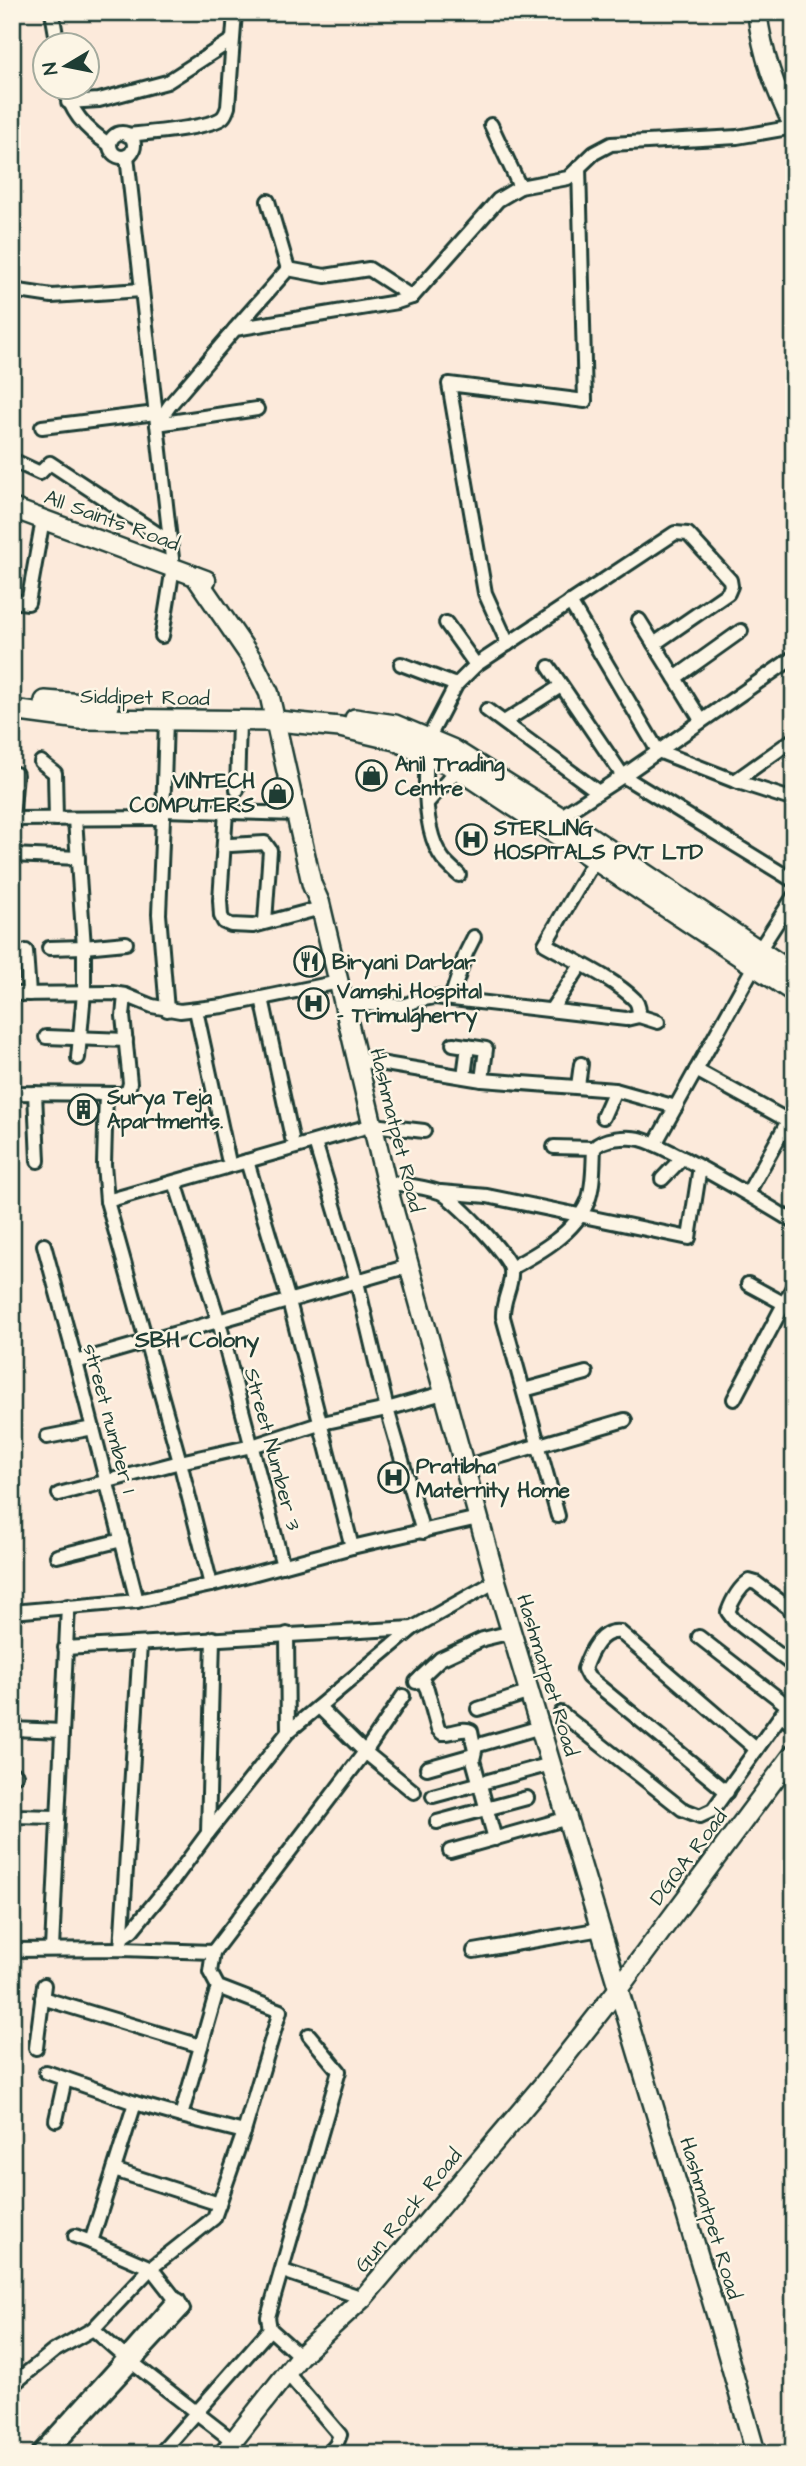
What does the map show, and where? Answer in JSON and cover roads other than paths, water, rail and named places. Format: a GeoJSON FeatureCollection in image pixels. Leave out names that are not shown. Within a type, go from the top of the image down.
{"type":"FeatureCollection","features":[{"type":"Feature","properties":{"kind":"main road"},"geometry":{"type":"LineString","coordinates":[[757,12],[762,47],[774,85],[794,127]]}},
{"type":"Feature","properties":{"kind":"main road","name":"All Saints Road"},"geometry":{"type":"LineString","coordinates":[[12,508],[195,576],[252,659],[280,715]]}},
{"type":"Feature","properties":{"kind":"main road","name":"Siddipet Road"},"geometry":{"type":"LineString","coordinates":[[12,697],[83,706],[280,715]]}},
{"type":"Feature","properties":{"kind":"main road","name":"Siddipet Road"},"geometry":{"type":"LineString","coordinates":[[12,709],[80,719],[239,722],[280,715]]}},
{"type":"Feature","properties":{"kind":"main road"},"geometry":{"type":"LineString","coordinates":[[280,715],[395,740],[452,749],[560,817],[756,959],[794,992]]}},
{"type":"Feature","properties":{"kind":"main road","name":"Hashmatpet Road"},"geometry":{"type":"LineString","coordinates":[[280,715],[312,885],[321,906]]}},
{"type":"Feature","properties":{"kind":"main road","name":"Hashmatpet Road"},"geometry":{"type":"LineString","coordinates":[[280,715],[319,883],[321,906],[355,1059],[443,1393],[496,1581],[756,2454]]}},
{"type":"Feature","properties":{"kind":"main road"},"geometry":{"type":"LineString","coordinates":[[428,746],[458,769],[595,859],[756,959],[794,974]]}},
{"type":"Feature","properties":{"kind":"main road","name":"DGQA Road"},"geometry":{"type":"LineString","coordinates":[[619,1988],[794,1753]]}},
{"type":"Feature","properties":{"kind":"main road","name":"Gun Rock Road"},"geometry":{"type":"LineString","coordinates":[[228,2447],[300,2356],[363,2298],[542,2086],[619,1988]]}},
{"type":"Feature","properties":{"kind":"street"},"geometry":{"type":"LineString","coordinates":[[52,12],[56,32]]}},
{"type":"Feature","properties":{"kind":"street"},"geometry":{"type":"LineString","coordinates":[[127,156],[117,157],[110,150],[114,136],[194,126],[210,123],[224,116],[228,107],[235,12]]}},
{"type":"Feature","properties":{"kind":"street"},"geometry":{"type":"LineString","coordinates":[[102,99],[167,82],[232,40]]}},
{"type":"Feature","properties":{"kind":"street"},"geometry":{"type":"LineString","coordinates":[[68,102],[81,121],[110,145]]}},
{"type":"Feature","properties":{"kind":"street"},"geometry":{"type":"LineString","coordinates":[[491,125],[520,187]]}},
{"type":"Feature","properties":{"kind":"street"},"geometry":{"type":"LineString","coordinates":[[235,329],[397,302],[412,297],[498,200],[520,187],[568,178],[594,153],[611,144],[737,137],[794,127]]}},
{"type":"Feature","properties":{"kind":"street"},"geometry":{"type":"LineString","coordinates":[[127,135],[134,146],[127,156],[173,567],[162,636]]}},
{"type":"Feature","properties":{"kind":"street"},"geometry":{"type":"LineString","coordinates":[[508,644],[485,593],[449,384],[585,401],[579,167]]}},
{"type":"Feature","properties":{"kind":"street"},"geometry":{"type":"LineString","coordinates":[[268,201],[288,269]]}},
{"type":"Feature","properties":{"kind":"street"},"geometry":{"type":"LineString","coordinates":[[288,269],[325,276],[369,269],[412,297]]}},
{"type":"Feature","properties":{"kind":"street"},"geometry":{"type":"LineString","coordinates":[[156,418],[288,269]]}},
{"type":"Feature","properties":{"kind":"street"},"geometry":{"type":"LineString","coordinates":[[12,290],[52,296],[142,290]]}},
{"type":"Feature","properties":{"kind":"street"},"geometry":{"type":"LineString","coordinates":[[42,427],[257,409]]}},
{"type":"Feature","properties":{"kind":"street"},"geometry":{"type":"LineString","coordinates":[[12,460],[40,473],[50,463],[170,542]]}},
{"type":"Feature","properties":{"kind":"street"},"geometry":{"type":"LineString","coordinates":[[12,601],[28,603],[43,519]]}},
{"type":"Feature","properties":{"kind":"street"},"geometry":{"type":"LineString","coordinates":[[459,875],[438,851],[427,803],[425,773],[428,746],[456,685],[476,665],[675,533],[688,534],[730,580],[729,593],[654,644]]}},
{"type":"Feature","properties":{"kind":"street"},"geometry":{"type":"LineString","coordinates":[[569,602],[658,751],[735,781],[794,800]]}},
{"type":"Feature","properties":{"kind":"street"},"geometry":{"type":"LineString","coordinates":[[639,620],[701,720]]}},
{"type":"Feature","properties":{"kind":"street"},"geometry":{"type":"LineString","coordinates":[[446,623],[476,665]]}},
{"type":"Feature","properties":{"kind":"street"},"geometry":{"type":"LineString","coordinates":[[675,678],[741,631]]}},
{"type":"Feature","properties":{"kind":"street"},"geometry":{"type":"LineString","coordinates":[[560,817],[794,657]]}},
{"type":"Feature","properties":{"kind":"street"},"geometry":{"type":"LineString","coordinates":[[401,664],[456,685]]}},
{"type":"Feature","properties":{"kind":"street"},"geometry":{"type":"LineString","coordinates":[[549,667],[623,776],[794,881]]}},
{"type":"Feature","properties":{"kind":"street"},"geometry":{"type":"LineString","coordinates":[[505,722],[561,686]]}},
{"type":"Feature","properties":{"kind":"street"},"geometry":{"type":"LineString","coordinates":[[487,710],[597,791]]}},
{"type":"Feature","properties":{"kind":"street"},"geometry":{"type":"LineString","coordinates":[[166,719],[159,914],[167,1010]]}},
{"type":"Feature","properties":{"kind":"street"},"geometry":{"type":"LineString","coordinates":[[237,790],[239,722]]}},
{"type":"Feature","properties":{"kind":"street"},"geometry":{"type":"LineString","coordinates":[[735,781],[794,739]]}},
{"type":"Feature","properties":{"kind":"street"},"geometry":{"type":"LineString","coordinates":[[41,762],[55,773],[56,819]]}},
{"type":"Feature","properties":{"kind":"street"},"geometry":{"type":"LineString","coordinates":[[427,803],[458,769]]}},
{"type":"Feature","properties":{"kind":"street"},"geometry":{"type":"LineString","coordinates":[[16,774],[12,819],[226,812],[297,814]]}},
{"type":"Feature","properties":{"kind":"street"},"geometry":{"type":"LineString","coordinates":[[226,812],[221,916],[224,922],[253,926],[321,906]]}},
{"type":"Feature","properties":{"kind":"street"},"geometry":{"type":"LineString","coordinates":[[75,819],[84,947],[84,993],[78,1058]]}},
{"type":"Feature","properties":{"kind":"street"},"geometry":{"type":"LineString","coordinates":[[231,845],[268,845],[270,850],[265,922]]}},
{"type":"Feature","properties":{"kind":"street"},"geometry":{"type":"LineString","coordinates":[[12,855],[78,858]]}},
{"type":"Feature","properties":{"kind":"street"},"geometry":{"type":"LineString","coordinates":[[595,859],[545,944],[616,985],[635,1001],[640,1008],[639,1016]]}},
{"type":"Feature","properties":{"kind":"street"},"geometry":{"type":"LineString","coordinates":[[655,1144],[756,959],[794,896]]}},
{"type":"Feature","properties":{"kind":"street"},"geometry":{"type":"LineString","coordinates":[[451,999],[474,937]]}},
{"type":"Feature","properties":{"kind":"street"},"geometry":{"type":"LineString","coordinates":[[49,948],[126,943]]}},
{"type":"Feature","properties":{"kind":"street"},"geometry":{"type":"LineString","coordinates":[[26,951],[29,994]]}},
{"type":"Feature","properties":{"kind":"street"},"geometry":{"type":"LineString","coordinates":[[551,1010],[580,965]]}},
{"type":"Feature","properties":{"kind":"street"},"geometry":{"type":"LineString","coordinates":[[12,994],[125,995],[167,1010],[196,1010],[339,982]]}},
{"type":"Feature","properties":{"kind":"street"},"geometry":{"type":"LineString","coordinates":[[12,1093],[121,1094],[128,1091],[130,1083],[123,1016],[125,995]]}},
{"type":"Feature","properties":{"kind":"street"},"geometry":{"type":"LineString","coordinates":[[344,1003],[392,1006],[410,1004],[429,997],[626,1019],[639,1016],[658,1022]]}},
{"type":"Feature","properties":{"kind":"street"},"geometry":{"type":"LineString","coordinates":[[262,998],[292,1138]]}},
{"type":"Feature","properties":{"kind":"street"},"geometry":{"type":"LineString","coordinates":[[196,1010],[228,1158]]}},
{"type":"Feature","properties":{"kind":"street"},"geometry":{"type":"LineString","coordinates":[[46,1037],[126,1040]]}},
{"type":"Feature","properties":{"kind":"street"},"geometry":{"type":"LineString","coordinates":[[453,1044],[486,1049],[482,1080]]}},
{"type":"Feature","properties":{"kind":"street"},"geometry":{"type":"LineString","coordinates":[[464,1076],[468,1046]]}},
{"type":"Feature","properties":{"kind":"street"},"geometry":{"type":"LineString","coordinates":[[355,1059],[482,1080],[615,1090],[676,1107]]}},
{"type":"Feature","properties":{"kind":"street"},"geometry":{"type":"LineString","coordinates":[[578,1086],[581,1065]]}},
{"type":"Feature","properties":{"kind":"street"},"geometry":{"type":"LineString","coordinates":[[696,1070],[791,1122],[748,1194]]}},
{"type":"Feature","properties":{"kind":"street"},"geometry":{"type":"LineString","coordinates":[[603,1116],[615,1090]]}},
{"type":"Feature","properties":{"kind":"street"},"geometry":{"type":"LineString","coordinates":[[35,1093],[38,1161]]}},
{"type":"Feature","properties":{"kind":"street"},"geometry":{"type":"LineString","coordinates":[[106,1094],[104,1164],[107,1201],[180,1462],[211,1585]]}},
{"type":"Feature","properties":{"kind":"street"},"geometry":{"type":"LineString","coordinates":[[107,1201],[373,1125],[424,1131]]}},
{"type":"Feature","properties":{"kind":"street"},"geometry":{"type":"LineString","coordinates":[[511,1268],[546,1248],[579,1216],[591,1190],[594,1148],[597,1144],[626,1137],[655,1144],[794,1222]]}},
{"type":"Feature","properties":{"kind":"street"},"geometry":{"type":"LineString","coordinates":[[315,1142],[357,1282],[387,1409],[423,1532]]}},
{"type":"Feature","properties":{"kind":"street"},"geometry":{"type":"LineString","coordinates":[[554,1147],[594,1148]]}},
{"type":"Feature","properties":{"kind":"street"},"geometry":{"type":"LineString","coordinates":[[662,1179],[682,1158]]}},
{"type":"Feature","properties":{"kind":"street"},"geometry":{"type":"LineString","coordinates":[[247,1161],[289,1301],[352,1547]]}},
{"type":"Feature","properties":{"kind":"street"},"geometry":{"type":"LineString","coordinates":[[386,1182],[441,1192],[487,1196],[688,1238],[700,1167]]}},
{"type":"Feature","properties":{"kind":"street","name":"Street Number 3"},"geometry":{"type":"LineString","coordinates":[[175,1182],[219,1322],[283,1566]]}},
{"type":"Feature","properties":{"kind":"street"},"geometry":{"type":"LineString","coordinates":[[441,1192],[509,1262],[511,1268],[509,1286],[502,1305],[503,1317],[558,1516]]}},
{"type":"Feature","properties":{"kind":"street","name":"street number 1"},"geometry":{"type":"LineString","coordinates":[[44,1245],[137,1601]]}},
{"type":"Feature","properties":{"kind":"street"},"geometry":{"type":"LineString","coordinates":[[76,1362],[409,1266]]}},
{"type":"Feature","properties":{"kind":"street"},"geometry":{"type":"LineString","coordinates":[[748,1284],[788,1306]]}},
{"type":"Feature","properties":{"kind":"street"},"geometry":{"type":"LineString","coordinates":[[734,1399],[788,1306],[794,1285]]}},
{"type":"Feature","properties":{"kind":"street"},"geometry":{"type":"LineString","coordinates":[[524,1390],[586,1373]]}},
{"type":"Feature","properties":{"kind":"street"},"geometry":{"type":"LineString","coordinates":[[59,1494],[252,1446],[322,1423],[443,1393]]}},
{"type":"Feature","properties":{"kind":"street"},"geometry":{"type":"LineString","coordinates":[[464,1467],[625,1420]]}},
{"type":"Feature","properties":{"kind":"street"},"geometry":{"type":"LineString","coordinates":[[47,1437],[93,1427]]}},
{"type":"Feature","properties":{"kind":"street"},"geometry":{"type":"LineString","coordinates":[[12,1612],[137,1601],[478,1518]]}},
{"type":"Feature","properties":{"kind":"street"},"geometry":{"type":"LineString","coordinates":[[57,1556],[122,1540]]}},
{"type":"Feature","properties":{"kind":"street"},"geometry":{"type":"LineString","coordinates":[[121,1943],[288,1732],[413,1628],[496,1581]]}},
{"type":"Feature","properties":{"kind":"street"},"geometry":{"type":"LineString","coordinates":[[794,1612],[756,1583],[749,1581],[731,1603],[728,1612],[734,1620],[794,1666]]}},
{"type":"Feature","properties":{"kind":"street"},"geometry":{"type":"LineString","coordinates":[[52,1949],[68,1606]]}},
{"type":"Feature","properties":{"kind":"street"},"geometry":{"type":"LineString","coordinates":[[65,1648],[413,1628]]}},
{"type":"Feature","properties":{"kind":"street"},"geometry":{"type":"LineString","coordinates":[[495,1839],[470,1730],[442,1733],[438,1729],[427,1689],[418,1680],[440,1659],[460,1648],[512,1632]]}},
{"type":"Feature","properties":{"kind":"street"},"geometry":{"type":"LineString","coordinates":[[727,1792],[588,1677],[584,1669],[588,1657],[604,1634],[620,1632],[756,1749]]}},
{"type":"Feature","properties":{"kind":"street"},"geometry":{"type":"LineString","coordinates":[[287,1634],[288,1732]]}},
{"type":"Feature","properties":{"kind":"street"},"geometry":{"type":"LineString","coordinates":[[699,1637],[788,1707],[794,1726]]}},
{"type":"Feature","properties":{"kind":"street"},"geometry":{"type":"LineString","coordinates":[[208,1833],[213,1638]]}},
{"type":"Feature","properties":{"kind":"street"},"geometry":{"type":"LineString","coordinates":[[121,1943],[139,1645]]}},
{"type":"Feature","properties":{"kind":"street"},"geometry":{"type":"LineString","coordinates":[[478,1709],[530,1692]]}},
{"type":"Feature","properties":{"kind":"street"},"geometry":{"type":"LineString","coordinates":[[12,2385],[54,2351],[93,2329],[151,2268],[214,2218],[281,2011],[218,1987],[210,1972],[213,1952],[365,1752],[403,1696]]}},
{"type":"Feature","properties":{"kind":"street"},"geometry":{"type":"LineString","coordinates":[[319,1707],[365,1752],[414,1791]]}},
{"type":"Feature","properties":{"kind":"street"},"geometry":{"type":"LineString","coordinates":[[561,1713],[691,1814],[700,1816],[708,1814],[727,1792],[788,1707]]}},
{"type":"Feature","properties":{"kind":"street"},"geometry":{"type":"LineString","coordinates":[[427,1768],[541,1727]]}},
{"type":"Feature","properties":{"kind":"street"},"geometry":{"type":"LineString","coordinates":[[12,1729],[62,1731]]}},
{"type":"Feature","properties":{"kind":"street"},"geometry":{"type":"LineString","coordinates":[[433,1796],[481,1785],[551,1763]]}},
{"type":"Feature","properties":{"kind":"street"},"geometry":{"type":"LineString","coordinates":[[437,1822],[527,1798]]}},
{"type":"Feature","properties":{"kind":"street"},"geometry":{"type":"LineString","coordinates":[[12,1816],[58,1817]]}},
{"type":"Feature","properties":{"kind":"street"},"geometry":{"type":"LineString","coordinates":[[450,1851],[568,1818]]}},
{"type":"Feature","properties":{"kind":"street"},"geometry":{"type":"LineString","coordinates":[[474,1951],[601,1929]]}},
{"type":"Feature","properties":{"kind":"street"},"geometry":{"type":"LineString","coordinates":[[12,1950],[121,1943],[213,1952]]}},
{"type":"Feature","properties":{"kind":"street"},"geometry":{"type":"LineString","coordinates":[[181,2116],[218,1987]]}},
{"type":"Feature","properties":{"kind":"street"},"geometry":{"type":"LineString","coordinates":[[36,2048],[43,1992],[201,2046]]}},
{"type":"Feature","properties":{"kind":"street"},"geometry":{"type":"LineString","coordinates":[[300,2356],[270,2329],[268,2316],[339,2071],[309,2035]]}},
{"type":"Feature","properties":{"kind":"street"},"geometry":{"type":"LineString","coordinates":[[46,2072],[135,2103],[244,2132]]}},
{"type":"Feature","properties":{"kind":"street"},"geometry":{"type":"LineString","coordinates":[[56,2120],[65,2079]]}},
{"type":"Feature","properties":{"kind":"street"},"geometry":{"type":"LineString","coordinates":[[91,2242],[135,2103]]}},
{"type":"Feature","properties":{"kind":"street"},"geometry":{"type":"LineString","coordinates":[[114,2169],[219,2204]]}},
{"type":"Feature","properties":{"kind":"street"},"geometry":{"type":"LineString","coordinates":[[49,2454],[130,2360],[176,2300],[151,2268],[75,2236]]}},
{"type":"Feature","properties":{"kind":"street"},"geometry":{"type":"LineString","coordinates":[[283,2271],[363,2298]]}},
{"type":"Feature","properties":{"kind":"street"},"geometry":{"type":"LineString","coordinates":[[93,2329],[198,2413],[228,2447]]}},
{"type":"Feature","properties":{"kind":"street"},"geometry":{"type":"LineString","coordinates":[[160,2454],[270,2329]]}},
{"type":"Feature","properties":{"kind":"street"},"geometry":{"type":"LineString","coordinates":[[37,2454],[130,2360]]}},
{"type":"Feature","properties":{"kind":"street"},"geometry":{"type":"LineString","coordinates":[[287,2373],[340,2435],[328,2454]]}},
{"type":"Feature","properties":{"kind":"place","name":"Anil Trading Centre"},"geometry":{"type":"Point","coordinates":[372,776]}},
{"type":"Feature","properties":{"kind":"place","name":"VINTECH COMPUTERS"},"geometry":{"type":"Point","coordinates":[278,793]}},
{"type":"Feature","properties":{"kind":"place","name":"STERLING HOSPITALS PVT LTD"},"geometry":{"type":"Point","coordinates":[471,840]}},
{"type":"Feature","properties":{"kind":"place","name":"Biryani Darbar"},"geometry":{"type":"Point","coordinates":[309,962]}},
{"type":"Feature","properties":{"kind":"place","name":"Vamshi Hospital - Trimulgherry"},"geometry":{"type":"Point","coordinates":[314,1003]}},
{"type":"Feature","properties":{"kind":"place","name":"Surya Teja Apartments."},"geometry":{"type":"Point","coordinates":[84,1109]}},
{"type":"Feature","properties":{"kind":"place","name":"Pratibha Maternity Home"},"geometry":{"type":"Point","coordinates":[393,1478]}},
{"type":"Feature","properties":{"kind":"district","name":"SBH Colony"},"geometry":{"type":"Point","coordinates":[197,1339]}}]}
